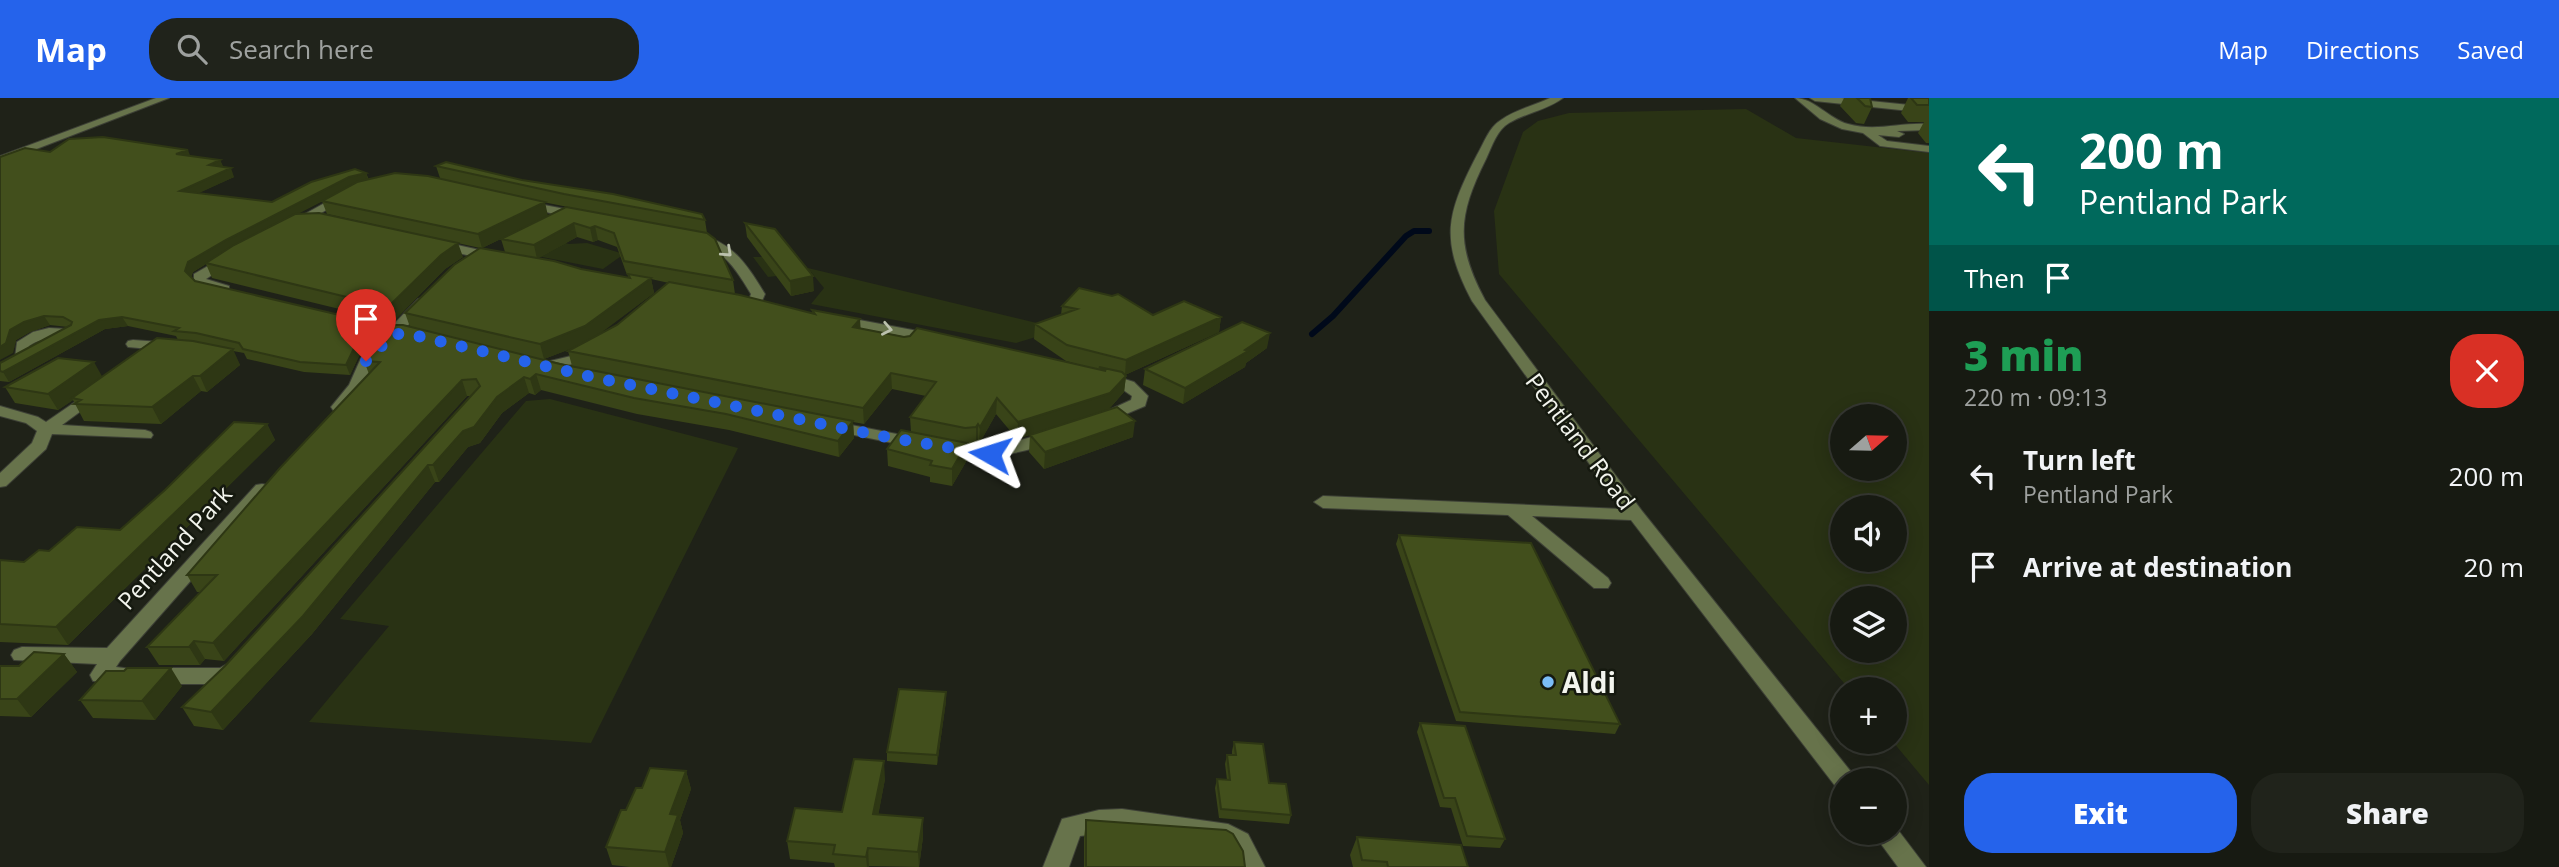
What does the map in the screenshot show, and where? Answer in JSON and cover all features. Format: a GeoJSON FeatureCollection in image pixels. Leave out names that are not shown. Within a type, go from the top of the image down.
{"type":"FeatureCollection","features":[{"type":"Feature","properties":{"kind":"street"},"geometry":{"type":"LineString","coordinates":[[0,160],[164,98]]}},
{"type":"Feature","properties":{"kind":"street","name":"Pentland Road"},"geometry":{"type":"LineString","coordinates":[[1558,98],[1505,121],[1496,130],[1463,194],[1455,218],[1454,232],[1462,271],[1479,301],[1636,515],[1835,768]]}},
{"type":"Feature","properties":{"kind":"street"},"geometry":{"type":"LineString","coordinates":[[1800,98],[1819,117],[1832,123],[1899,134]]}},
{"type":"Feature","properties":{"kind":"street"},"geometry":{"type":"LineString","coordinates":[[1815,98],[1929,110]]}},
{"type":"Feature","properties":{"kind":"street"},"geometry":{"type":"LineString","coordinates":[[1871,130],[1929,127]]}},
{"type":"Feature","properties":{"kind":"street"},"geometry":{"type":"LineString","coordinates":[[1871,130],[1884,144],[1929,149]]}},
{"type":"Feature","properties":{"kind":"street"},"geometry":{"type":"LineString","coordinates":[[278,232],[357,190]]}},
{"type":"Feature","properties":{"kind":"street"},"geometry":{"type":"LineString","coordinates":[[513,202],[594,219]]}},
{"type":"Feature","properties":{"kind":"street"},"geometry":{"type":"LineString","coordinates":[[550,225],[567,214]]}},
{"type":"Feature","properties":{"kind":"street"},"geometry":{"type":"LineString","coordinates":[[299,221],[324,220]]}},
{"type":"Feature","properties":{"kind":"street"},"geometry":{"type":"LineString","coordinates":[[687,236],[714,241],[724,247],[739,263],[758,294],[754,305]]}},
{"type":"Feature","properties":{"kind":"street"},"geometry":{"type":"LineString","coordinates":[[430,243],[482,255],[505,254]]}},
{"type":"Feature","properties":{"kind":"street"},"geometry":{"type":"LineString","coordinates":[[231,291],[205,285],[199,281],[199,277],[246,248]]}},
{"type":"Feature","properties":{"kind":"street"},"geometry":{"type":"LineString","coordinates":[[462,267],[482,255]]}},
{"type":"Feature","properties":{"kind":"street"},"geometry":{"type":"LineString","coordinates":[[325,421],[351,395],[366,361],[400,333],[431,294]]}},
{"type":"Feature","properties":{"kind":"street"},"geometry":{"type":"LineString","coordinates":[[817,317],[956,342]]}},
{"type":"Feature","properties":{"kind":"street"},"geometry":{"type":"LineString","coordinates":[[374,325],[400,333]]}},
{"type":"Feature","properties":{"kind":"street"},"geometry":{"type":"LineString","coordinates":[[578,374],[541,364],[576,359],[606,340]]}},
{"type":"Feature","properties":{"kind":"street"},"geometry":{"type":"LineString","coordinates":[[133,344],[168,347],[140,361]]}},
{"type":"Feature","properties":{"kind":"street"},"geometry":{"type":"LineString","coordinates":[[1083,426],[1139,403],[1140,396],[1133,380],[1087,373]]}},
{"type":"Feature","properties":{"kind":"street"},"geometry":{"type":"LineString","coordinates":[[0,482],[40,445],[46,429],[109,384]]}},
{"type":"Feature","properties":{"kind":"street"},"geometry":{"type":"LineString","coordinates":[[0,411],[32,420],[46,429],[145,435]]}},
{"type":"Feature","properties":{"kind":"street"},"geometry":{"type":"LineString","coordinates":[[819,424],[965,452],[990,454],[1012,451],[1059,434]]}},
{"type":"Feature","properties":{"kind":"street","name":"Pentland Park"},"geometry":{"type":"LineString","coordinates":[[244,656],[226,676],[101,675],[112,656],[272,479]]}},
{"type":"Feature","properties":{"kind":"street"},"geometry":{"type":"LineString","coordinates":[[1323,502],[1636,515]]}},
{"type":"Feature","properties":{"kind":"street"},"geometry":{"type":"LineString","coordinates":[[1513,510],[1601,583]]}},
{"type":"Feature","properties":{"kind":"street"},"geometry":{"type":"LineString","coordinates":[[22,656],[112,656]]}},
{"type":"Feature","properties":{"kind":"street"},"geometry":{"type":"LineString","coordinates":[[1056,867],[1071,827],[1099,821],[1122,820],[1219,832],[1239,842],[1252,867]]}},
{"type":"Feature","properties":{"kind":"street"},"geometry":{"type":"LineString","coordinates":[[1896,845],[1913,867]]}},
{"type":"Feature","properties":{"kind":"green space"},"geometry":{"type":"Polygon","coordinates":[[[1746,109],[1796,138],[1929,153],[1929,785],[1903,754],[1907,754],[1907,677],[1839,677],[1499,274],[1494,211],[1523,132],[1538,121],[1569,113],[1746,109]]]}},
{"type":"Feature","properties":{"kind":"green space"},"geometry":{"type":"Polygon","coordinates":[[[542,237],[569,244],[587,243],[624,254],[603,269],[507,250],[542,237]]]}},
{"type":"Feature","properties":{"kind":"green space"},"geometry":{"type":"Polygon","coordinates":[[[753,257],[1062,329],[1016,343],[811,304],[824,288],[811,272],[768,277],[753,257]]]}},
{"type":"Feature","properties":{"kind":"green space"},"geometry":{"type":"Polygon","coordinates":[[[550,399],[738,448],[591,743],[309,722],[389,626],[340,619],[526,401],[550,399]]]}},
{"type":"Feature","properties":{"kind":"building"},"geometry":{"type":"Polygon","coordinates":[[[1857,98],[1870,98],[1872,107],[1865,106],[1857,98]]]}},
{"type":"Feature","properties":{"kind":"building"},"geometry":{"type":"Polygon","coordinates":[[[1911,98],[1929,98],[1929,105],[1917,105],[1911,98]]]}},
{"type":"Feature","properties":{"kind":"building"},"geometry":{"type":"Polygon","coordinates":[[[103,137],[188,150],[176,154],[220,160],[209,165],[231,168],[180,191],[272,202],[311,182],[355,169],[366,173],[349,177],[226,240],[188,262],[185,271],[195,281],[378,324],[355,346],[346,365],[300,362],[243,349],[239,343],[174,331],[179,328],[122,317],[99,320],[3,372],[0,371],[0,363],[71,325],[72,322],[63,317],[44,316],[24,322],[10,330],[6,343],[0,347],[0,157],[25,148],[50,152],[69,139],[103,137]]]}},
{"type":"Feature","properties":{"kind":"building"},"geometry":{"type":"Polygon","coordinates":[[[446,162],[522,180],[613,194],[702,214],[705,220],[564,194],[436,166],[446,162]]]}},
{"type":"Feature","properties":{"kind":"building"},"geometry":{"type":"Polygon","coordinates":[[[395,173],[428,176],[545,202],[478,234],[322,201],[357,182],[395,173]]]}},
{"type":"Feature","properties":{"kind":"building"},"geometry":{"type":"Polygon","coordinates":[[[566,207],[707,233],[715,239],[733,280],[624,261],[614,233],[595,226],[590,228],[574,223],[534,245],[501,239],[566,207]]]}},
{"type":"Feature","properties":{"kind":"building"},"geometry":{"type":"Polygon","coordinates":[[[319,213],[458,243],[441,255],[388,307],[206,263],[234,245],[295,214],[319,213]]]}},
{"type":"Feature","properties":{"kind":"building"},"geometry":{"type":"Polygon","coordinates":[[[745,223],[775,229],[813,276],[790,281],[745,223]]]}},
{"type":"Feature","properties":{"kind":"building"},"geometry":{"type":"Polygon","coordinates":[[[480,248],[630,278],[628,274],[651,278],[585,326],[540,344],[405,313],[454,265],[480,248]]]}},
{"type":"Feature","properties":{"kind":"building"},"geometry":{"type":"Polygon","coordinates":[[[669,282],[740,295],[815,314],[812,310],[860,319],[853,327],[904,337],[910,336],[917,328],[1106,371],[1099,367],[1122,372],[1126,376],[1110,393],[1018,422],[997,398],[980,427],[978,424],[976,427],[965,428],[910,417],[936,382],[891,373],[863,408],[568,351],[617,325],[669,282]]]}},
{"type":"Feature","properties":{"kind":"building"},"geometry":{"type":"Polygon","coordinates":[[[1079,288],[1112,296],[1118,294],[1153,315],[1184,301],[1221,317],[1126,360],[1067,345],[1035,324],[1077,309],[1062,306],[1079,288]]]}},
{"type":"Feature","properties":{"kind":"building"},"geometry":{"type":"Polygon","coordinates":[[[1242,322],[1270,333],[1245,350],[1248,351],[1185,388],[1145,369],[1242,322]]]}},
{"type":"Feature","properties":{"kind":"building"},"geometry":{"type":"Polygon","coordinates":[[[393,325],[403,325],[560,364],[853,421],[838,441],[726,414],[634,398],[536,374],[530,379],[524,377],[497,397],[474,427],[463,431],[433,465],[428,465],[303,616],[211,712],[182,707],[225,666],[480,386],[476,379],[462,380],[213,643],[194,641],[189,647],[147,647],[217,575],[187,575],[280,468],[380,362],[364,361],[369,349],[393,325]]]}},
{"type":"Feature","properties":{"kind":"building"},"geometry":{"type":"Polygon","coordinates":[[[157,338],[193,341],[233,349],[200,376],[193,376],[152,407],[74,404],[81,400],[72,398],[157,338]]]}},
{"type":"Feature","properties":{"kind":"building"},"geometry":{"type":"Polygon","coordinates":[[[58,358],[94,362],[48,394],[5,387],[58,358]]]}},
{"type":"Feature","properties":{"kind":"building"},"geometry":{"type":"Polygon","coordinates":[[[1117,407],[1135,421],[1045,452],[1030,435],[1117,407]]]}},
{"type":"Feature","properties":{"kind":"building"},"geometry":{"type":"Polygon","coordinates":[[[234,422],[267,424],[56,627],[0,624],[0,560],[24,562],[39,550],[49,551],[77,527],[120,530],[234,422]]]}},
{"type":"Feature","properties":{"kind":"building"},"geometry":{"type":"Polygon","coordinates":[[[901,430],[967,443],[952,469],[930,465],[932,461],[887,449],[901,430]]]}},
{"type":"Feature","properties":{"kind":"building"},"geometry":{"type":"Polygon","coordinates":[[[1399,535],[1531,543],[1620,724],[1460,712],[1399,535]]]}},
{"type":"Feature","properties":{"kind":"building"},"geometry":{"type":"Polygon","coordinates":[[[34,652],[64,654],[17,699],[0,699],[0,666],[19,666],[34,652]]]}},
{"type":"Feature","properties":{"kind":"building"},"geometry":{"type":"Polygon","coordinates":[[[127,668],[171,668],[142,701],[80,700],[106,671],[124,671],[127,668]]]}},
{"type":"Feature","properties":{"kind":"building"},"geometry":{"type":"Polygon","coordinates":[[[899,689],[946,692],[937,755],[887,752],[899,689]]]}},
{"type":"Feature","properties":{"kind":"building"},"geometry":{"type":"Polygon","coordinates":[[[1420,723],[1465,726],[1505,839],[1467,836],[1455,798],[1444,798],[1420,723]]]}},
{"type":"Feature","properties":{"kind":"building"},"geometry":{"type":"Polygon","coordinates":[[[1234,742],[1263,744],[1269,783],[1286,784],[1291,815],[1221,809],[1217,779],[1230,780],[1227,755],[1236,755],[1234,742]]]}},
{"type":"Feature","properties":{"kind":"building"},"geometry":{"type":"Polygon","coordinates":[[[854,759],[884,761],[873,814],[923,818],[918,852],[868,848],[866,857],[833,854],[835,845],[787,841],[795,808],[842,812],[854,759]]]}},
{"type":"Feature","properties":{"kind":"building"},"geometry":{"type":"Polygon","coordinates":[[[650,768],[686,771],[670,814],[678,815],[665,852],[606,847],[621,810],[626,810],[636,788],[642,788],[650,768]]]}},
{"type":"Feature","properties":{"kind":"building"},"geometry":{"type":"Polygon","coordinates":[[[1086,820],[1226,830],[1233,834],[1243,851],[1245,867],[1086,867],[1086,820]]]}},
{"type":"Feature","properties":{"kind":"building"},"geometry":{"type":"Polygon","coordinates":[[[1357,837],[1461,845],[1468,867],[1388,867],[1387,862],[1362,860],[1357,837]]]}},
{"type":"Feature","properties":{"kind":"waterway"},"geometry":{"type":"LineString","coordinates":[[1312,334],[1333,316],[1406,236],[1414,231],[1429,231]]}},
{"type":"Feature","properties":{"kind":"place","name":"Aldi"},"geometry":{"type":"Point","coordinates":[1548,682]}},
{"type":"Feature","properties":{"kind":"route"},"geometry":{"type":"LineString","coordinates":[[366,361],[394,334],[409,334],[565,372],[886,437],[990,454]]}}]}
